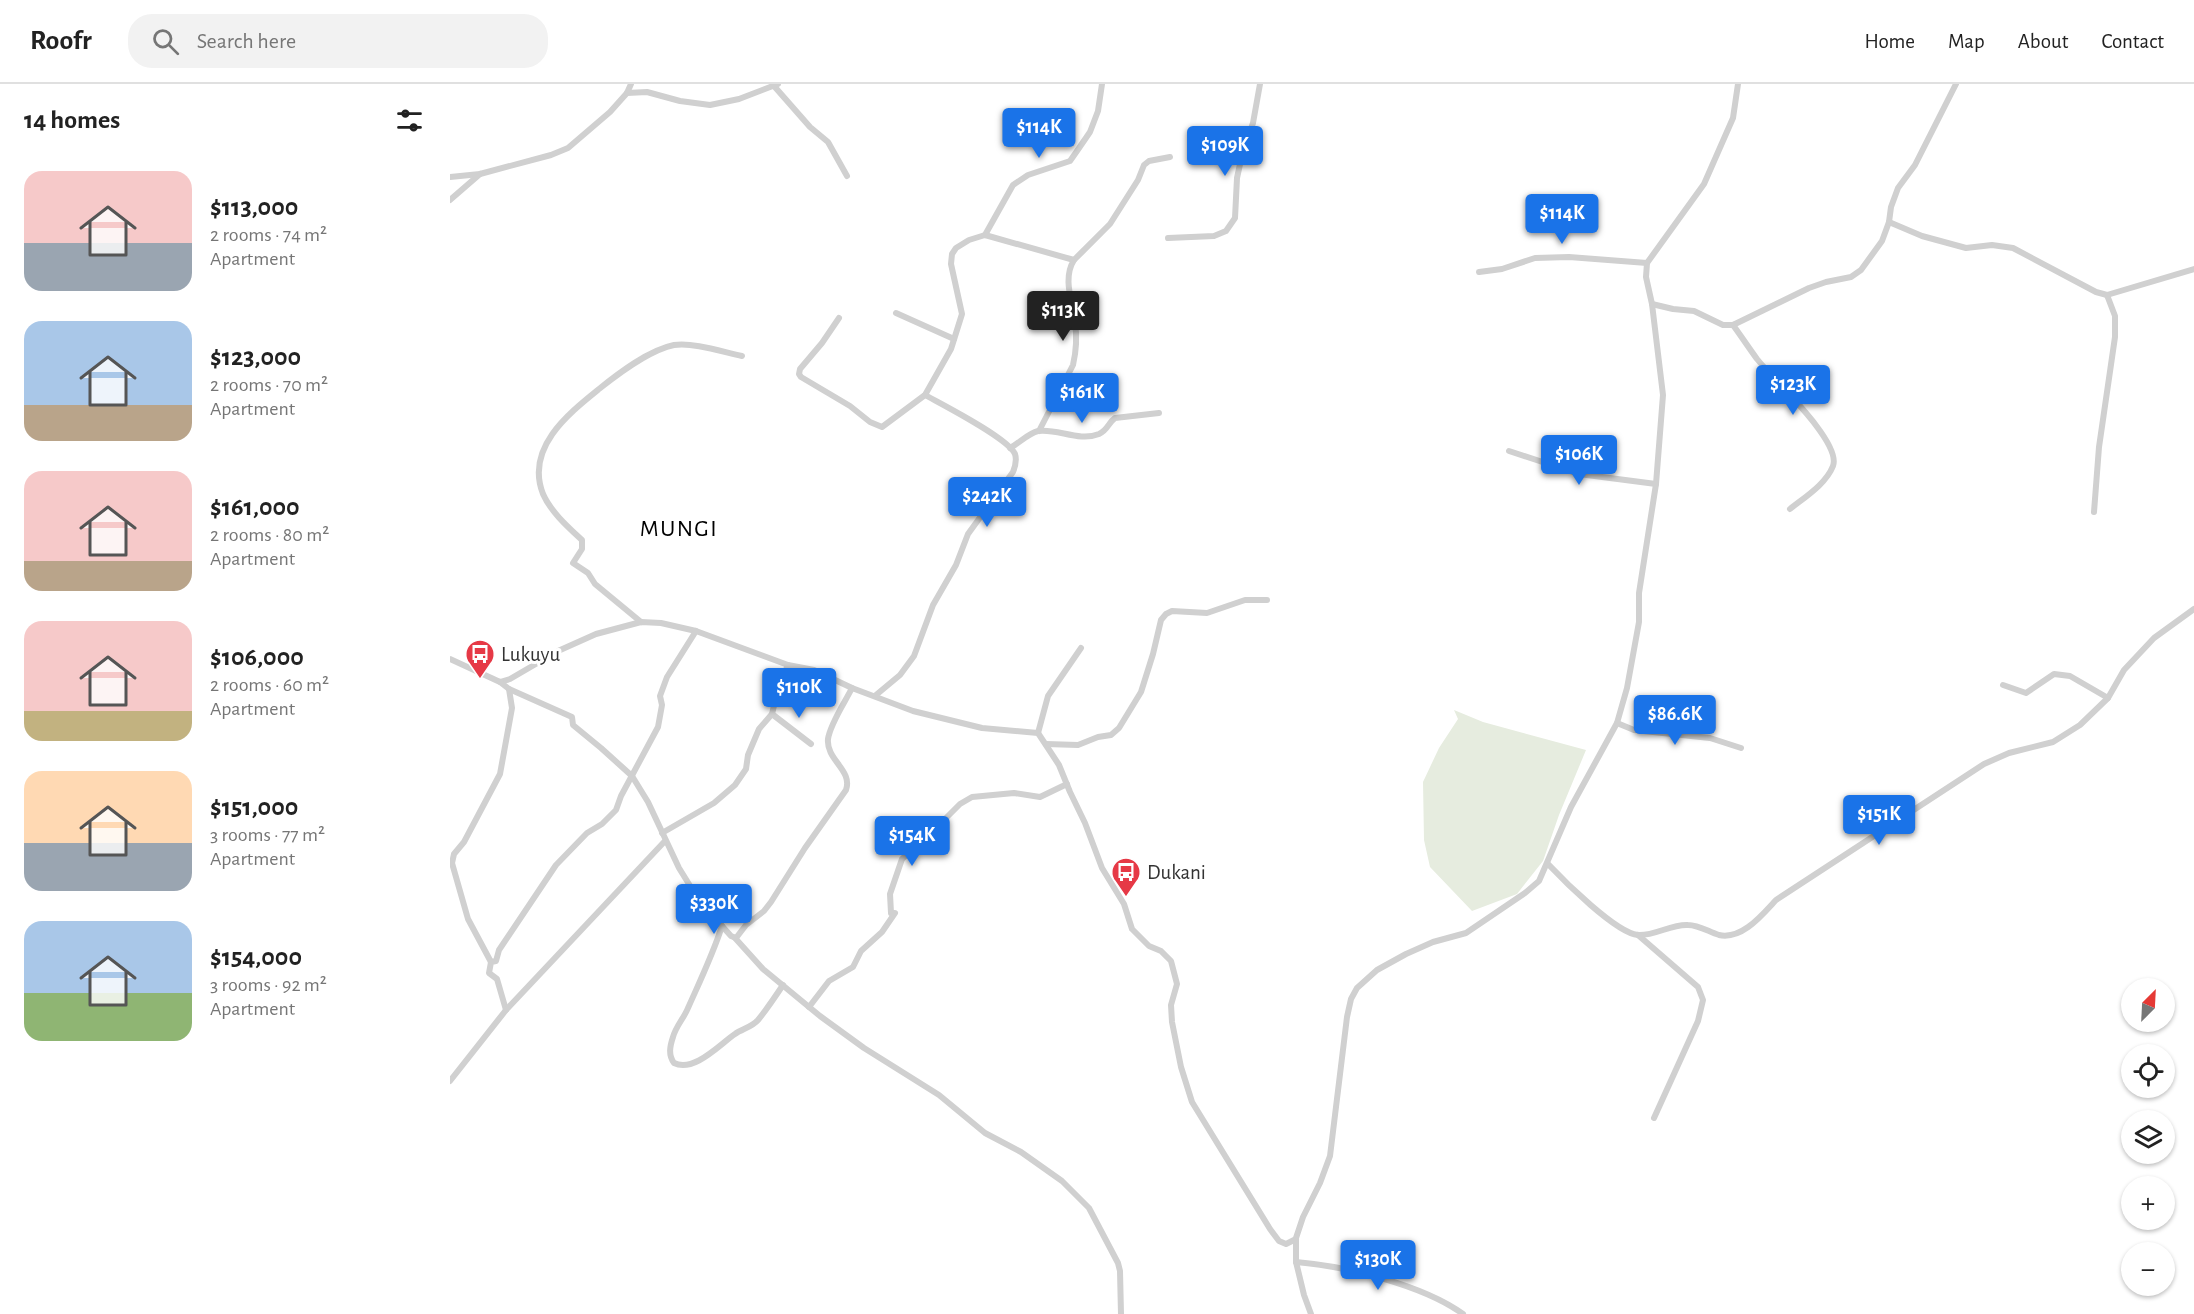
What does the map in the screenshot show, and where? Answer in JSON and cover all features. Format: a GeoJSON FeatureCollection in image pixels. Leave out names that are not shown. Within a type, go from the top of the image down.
{"type":"FeatureCollection","features":[{"type":"Feature","properties":{"kind":"street"},"geometry":{"type":"LineString","coordinates":[[450,177],[480,174],[551,155],[568,148],[610,112],[632,84]]}},
{"type":"Feature","properties":{"kind":"street"},"geometry":{"type":"LineString","coordinates":[[985,234],[1013,185],[1028,175],[1070,161],[1090,132],[1098,111],[1102,84]]}},
{"type":"Feature","properties":{"kind":"street"},"geometry":{"type":"LineString","coordinates":[[1167,238],[1214,236],[1226,231],[1235,219],[1237,178],[1253,123],[1260,84]]}},
{"type":"Feature","properties":{"kind":"street"},"geometry":{"type":"LineString","coordinates":[[1311,1314],[1296,1262],[1296,1238],[1330,1156],[1351,999],[1358,988],[1377,970],[1406,954],[1472,929],[1526,894],[1539,881],[1571,807],[1617,723],[1627,688],[1639,622],[1639,593],[1656,484],[1663,395],[1652,304],[1646,277],[1647,263],[1704,183],[1733,118],[1738,84]]}},
{"type":"Feature","properties":{"kind":"street"},"geometry":{"type":"LineString","coordinates":[[1652,304],[1694,311],[1723,325],[1733,325],[1809,288],[1851,277],[1861,270],[1882,241],[1898,188],[1919,157],[1956,84]]}},
{"type":"Feature","properties":{"kind":"street"},"geometry":{"type":"LineString","coordinates":[[627,93],[647,92],[680,101],[710,105],[739,99],[776,85],[810,127],[828,142],[847,176]]}},
{"type":"Feature","properties":{"kind":"street"},"geometry":{"type":"LineString","coordinates":[[1010,448],[1039,431],[1073,365],[1076,326],[1067,274],[1074,260],[1110,224],[1138,180],[1144,165],[1149,161],[1170,157]]}},
{"type":"Feature","properties":{"kind":"street"},"geometry":{"type":"LineString","coordinates":[[450,200],[480,174]]}},
{"type":"Feature","properties":{"kind":"street"},"geometry":{"type":"LineString","coordinates":[[1889,222],[1922,236],[1965,248],[1992,245],[2013,248],[2096,292],[2107,295],[2194,269]]}},
{"type":"Feature","properties":{"kind":"street"},"geometry":{"type":"LineString","coordinates":[[838,318],[822,343],[800,369],[799,374],[850,406],[870,422],[882,427],[925,395],[954,339],[962,314],[951,264],[952,254],[956,248],[985,234],[1074,260]]}},
{"type":"Feature","properties":{"kind":"street"},"geometry":{"type":"LineString","coordinates":[[1479,272],[1535,258],[1569,257],[1647,263]]}},
{"type":"Feature","properties":{"kind":"street"},"geometry":{"type":"LineString","coordinates":[[2094,512],[2099,447],[2115,338],[2115,316],[2107,295]]}},
{"type":"Feature","properties":{"kind":"street"},"geometry":{"type":"LineString","coordinates":[[896,313],[954,339]]}},
{"type":"Feature","properties":{"kind":"street"},"geometry":{"type":"LineString","coordinates":[[1733,325],[1758,360],[1815,424],[1834,456],[1833,466],[1825,479],[1791,509]]}},
{"type":"Feature","properties":{"kind":"street"},"geometry":{"type":"LineString","coordinates":[[641,622],[595,584],[588,573],[573,563],[582,549],[582,540],[555,513],[543,494],[540,462],[545,445],[567,414],[618,373],[655,352],[674,345],[687,345],[742,356]]}},
{"type":"Feature","properties":{"kind":"street"},"geometry":{"type":"LineString","coordinates":[[876,695],[900,675],[918,648],[933,605],[956,565],[968,534],[1016,465],[1015,455],[1010,448],[994,435],[925,395]]}},
{"type":"Feature","properties":{"kind":"street"},"geometry":{"type":"LineString","coordinates":[[1039,431],[1081,436],[1098,434],[1107,429],[1110,421],[1115,418],[1159,413]]}},
{"type":"Feature","properties":{"kind":"street"},"geometry":{"type":"LineString","coordinates":[[1509,451],[1579,474],[1656,484]]}},
{"type":"Feature","properties":{"kind":"street"},"geometry":{"type":"LineString","coordinates":[[1046,744],[1078,745],[1110,735],[1119,728],[1141,692],[1161,620],[1166,614],[1178,611],[1207,613],[1245,600],[1267,600]]}},
{"type":"Feature","properties":{"kind":"street"},"geometry":{"type":"LineString","coordinates":[[1638,935],[1688,925],[1720,935],[1733,935],[1761,916],[1776,900],[1984,764],[2009,753],[2053,742],[2080,725],[2108,698],[2124,670],[2154,638],[2194,609]]}},
{"type":"Feature","properties":{"kind":"street"},"geometry":{"type":"LineString","coordinates":[[500,682],[596,634],[641,622],[662,623],[696,631],[788,665],[814,670],[852,688],[876,695],[913,711],[982,728],[1038,733],[1059,765],[1102,868],[1124,904],[1132,929],[1149,946],[1161,951],[1171,961],[1177,984],[1171,1005],[1172,1022],[1182,1067],[1197,1111],[1279,1241],[1286,1245],[1296,1238]]}},
{"type":"Feature","properties":{"kind":"street"},"geometry":{"type":"LineString","coordinates":[[491,962],[496,961],[499,950],[556,865],[587,833],[602,824],[616,810],[658,727],[662,705],[660,696],[667,677],[696,631]]}},
{"type":"Feature","properties":{"kind":"street"},"geometry":{"type":"LineString","coordinates":[[1038,733],[1048,696],[1081,648]]}},
{"type":"Feature","properties":{"kind":"street"},"geometry":{"type":"LineString","coordinates":[[450,659],[572,717],[573,725],[632,776],[648,802],[665,841],[692,889],[753,959],[809,1007],[864,1048],[939,1095],[985,1133],[1021,1152],[1047,1170],[1079,1198],[1089,1208],[1118,1263],[1121,1314]]}},
{"type":"Feature","properties":{"kind":"street"},"geometry":{"type":"LineString","coordinates":[[662,833],[714,803],[735,785],[746,770],[748,755],[759,729],[772,714],[788,665]]}},
{"type":"Feature","properties":{"kind":"street"},"geometry":{"type":"LineString","coordinates":[[2003,685],[2026,693],[2054,674],[2070,676],[2108,698]]}},
{"type":"Feature","properties":{"kind":"street"},"geometry":{"type":"LineString","coordinates":[[735,938],[738,938],[746,925],[764,911],[846,790],[849,783],[848,777],[831,754],[828,738],[852,688]]}},
{"type":"Feature","properties":{"kind":"street"},"geometry":{"type":"LineString","coordinates":[[506,1010],[497,979],[489,974],[491,962],[468,919],[452,863],[454,854],[464,842],[500,774],[512,708],[510,689]]}},
{"type":"Feature","properties":{"kind":"street"},"geometry":{"type":"LineString","coordinates":[[772,714],[811,744]]}},
{"type":"Feature","properties":{"kind":"street"},"geometry":{"type":"LineString","coordinates":[[1617,723],[1634,730],[1710,738],[1741,748]]}},
{"type":"Feature","properties":{"kind":"street"},"geometry":{"type":"LineString","coordinates":[[809,1007],[829,981],[853,967],[861,951],[887,925],[895,913],[891,913],[890,894],[902,859],[960,804],[972,797],[1014,793],[1040,797],[1066,784]]}},
{"type":"Feature","properties":{"kind":"street"},"geometry":{"type":"LineString","coordinates":[[450,1081],[506,1010],[665,841]]}},
{"type":"Feature","properties":{"kind":"street"},"geometry":{"type":"LineString","coordinates":[[1548,864],[1581,898],[1638,935],[1698,987],[1703,1000],[1698,1021],[1654,1118]]}},
{"type":"Feature","properties":{"kind":"street"},"geometry":{"type":"LineString","coordinates":[[722,926],[716,946],[672,1037],[670,1055],[674,1063],[682,1065],[707,1057],[738,1032],[752,1025],[783,985]]}},
{"type":"Feature","properties":{"kind":"street"},"geometry":{"type":"LineString","coordinates":[[1296,1262],[1328,1265],[1368,1275],[1440,1299],[1463,1314]]}},
{"type":"Feature","properties":{"kind":"shaded area"},"geometry":{"type":"Polygon","coordinates":[[[1454,710],[1483,722],[1586,750],[1543,861],[1517,894],[1472,911],[1430,867],[1424,840],[1423,782],[1439,748],[1458,719],[1454,710]]]}},
{"type":"Feature","properties":{"kind":"place","name":"Lukuyu"},"geometry":{"type":"Point","coordinates":[480,680]}},
{"type":"Feature","properties":{"kind":"place","name":"Dukani"},"geometry":{"type":"Point","coordinates":[1126,898]}},
{"type":"Feature","properties":{"kind":"district","name":"MUNGI"},"geometry":{"type":"Point","coordinates":[679,529]}}]}
